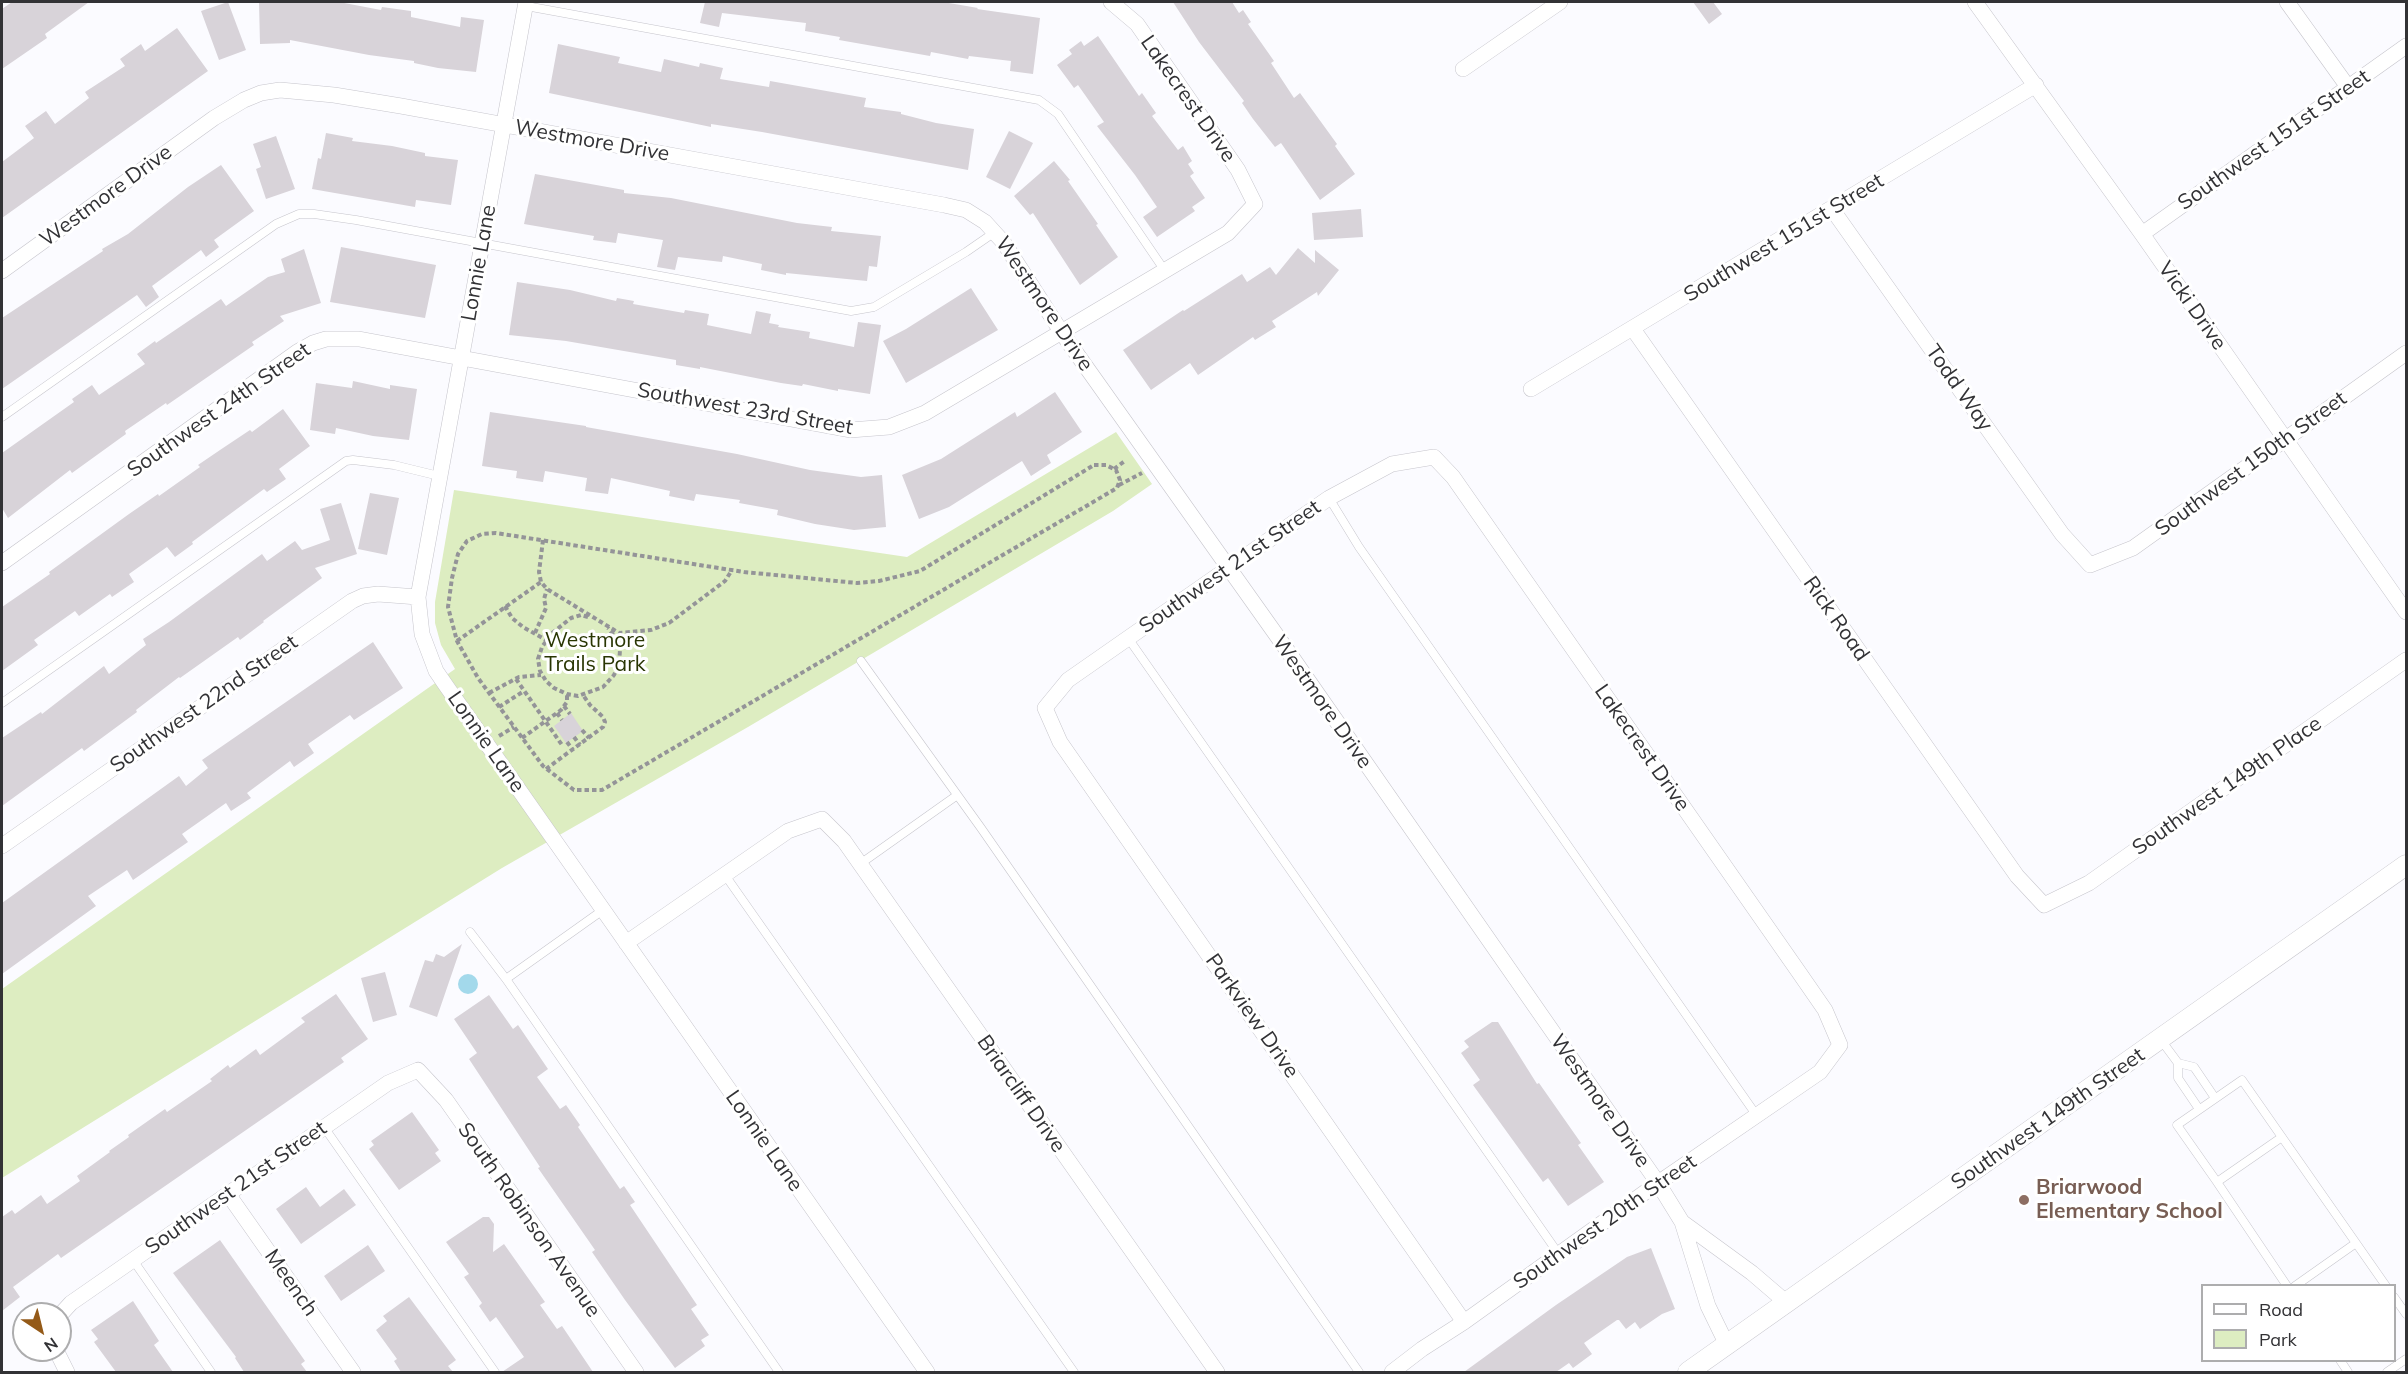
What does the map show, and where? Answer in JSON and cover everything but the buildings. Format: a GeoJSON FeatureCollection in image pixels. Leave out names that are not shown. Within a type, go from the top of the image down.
{"type":"FeatureCollection","features":[{"type":"Feature","properties":{"kind":"street","name":"Lakecrest Drive"},"geometry":{"type":"LineString","coordinates":[[1111,2],[1137,24],[1238,170],[1255,204]]}},
{"type":"Feature","properties":{"kind":"street"},"geometry":{"type":"LineString","coordinates":[[1463,69],[1560,2]]}},
{"type":"Feature","properties":{"kind":"street","name":"Vicki Drive"},"geometry":{"type":"LineString","coordinates":[[1975,2],[2142,234],[2406,612]]}},
{"type":"Feature","properties":{"kind":"street"},"geometry":{"type":"LineString","coordinates":[[2287,2],[2348,87]]}},
{"type":"Feature","properties":{"kind":"street","name":"Lonnie Lane"},"geometry":{"type":"LineString","coordinates":[[526,4],[418,597],[422,634],[436,671],[927,1372]]}},
{"type":"Feature","properties":{"kind":"street","name":"Southwest 151st Street"},"geometry":{"type":"LineString","coordinates":[[2142,234],[2406,46]]}},
{"type":"Feature","properties":{"kind":"street","name":"Southwest 151st Street"},"geometry":{"type":"LineString","coordinates":[[1531,388],[1633,329],[2036,85]]}},
{"type":"Feature","properties":{"kind":"street","name":"Westmore Drive"},"geometry":{"type":"LineString","coordinates":[[2,271],[214,118],[244,100],[261,93],[280,90],[334,95],[504,124],[966,210],[985,222],[995,232],[1062,333],[1658,1183],[1682,1222],[1708,1306],[1727,1345]]}},
{"type":"Feature","properties":{"kind":"street","name":"Southwest 23rd Street"},"geometry":{"type":"LineString","coordinates":[[461,359],[850,430],[889,427],[925,413],[1228,233],[1255,204]]}},
{"type":"Feature","properties":{"kind":"street","name":"Todd Way"},"geometry":{"type":"LineString","coordinates":[[1832,209],[2062,534],[2090,565]]}},
{"type":"Feature","properties":{"kind":"street","name":"Rick Road"},"geometry":{"type":"LineString","coordinates":[[1633,329],[2018,876],[2044,905]]}},
{"type":"Feature","properties":{"kind":"street","name":"Southwest 24th Street"},"geometry":{"type":"LineString","coordinates":[[2,564],[313,343],[337,337],[359,339],[461,359]]}},
{"type":"Feature","properties":{"kind":"street","name":"Southwest 150th Street"},"geometry":{"type":"LineString","coordinates":[[2090,565],[2133,548],[2406,353]]}},
{"type":"Feature","properties":{"kind":"street","name":"Lakecrest Drive"},"geometry":{"type":"LineString","coordinates":[[1434,457],[1453,477],[1825,1010],[1840,1045]]}},
{"type":"Feature","properties":{"kind":"street","name":"Southwest 21st Street"},"geometry":{"type":"LineString","coordinates":[[1044,708],[1068,680],[1329,498],[1392,464],[1434,457]]}},
{"type":"Feature","properties":{"kind":"street","name":"Southwest 22nd Street"},"geometry":{"type":"LineString","coordinates":[[2,846],[352,600],[378,594],[418,597]]}},
{"type":"Feature","properties":{"kind":"street","name":"Southwest 149th Place"},"geometry":{"type":"LineString","coordinates":[[2044,905],[2089,883],[2406,660]]}},
{"type":"Feature","properties":{"kind":"street","name":"Parkview Drive"},"geometry":{"type":"LineString","coordinates":[[1044,708],[1060,742],[1464,1322]]}},
{"type":"Feature","properties":{"kind":"street","name":"Briarcliff Drive"},"geometry":{"type":"LineString","coordinates":[[725,874],[788,831],[822,819],[844,841],[1217,1372]]}},
{"type":"Feature","properties":{"kind":"street","name":"Southwest 149th Street"},"geometry":{"type":"LineString","coordinates":[[1697,1370],[1727,1345],[2161,1040],[2406,864]]}},
{"type":"Feature","properties":{"kind":"street"},"geometry":{"type":"LineString","coordinates":[[626,943],[725,874]]}},
{"type":"Feature","properties":{"kind":"street","name":"Southwest 20th Street"},"geometry":{"type":"LineString","coordinates":[[1392,1372],[1558,1253],[1820,1072],[1840,1045]]}},
{"type":"Feature","properties":{"kind":"street","name":"Southwest 21st Street"},"geometry":{"type":"LineString","coordinates":[[71,1302],[388,1083],[418,1070]]}},
{"type":"Feature","properties":{"kind":"street","name":"South Robinson Avenue"},"geometry":{"type":"LineString","coordinates":[[418,1070],[446,1100],[636,1372]]}},
{"type":"Feature","properties":{"kind":"street","name":"Meench"},"geometry":{"type":"LineString","coordinates":[[228,1194],[353,1372]]}},
{"type":"Feature","properties":{"kind":"street","name":"Westmore Drive"},"geometry":{"type":"LineString","coordinates":[[1682,1222],[1752,1273],[1787,1303]]}},
{"type":"Feature","properties":{"kind":"lane"},"geometry":{"type":"LineString","coordinates":[[526,4],[1039,100],[1058,114],[1165,271]]}},
{"type":"Feature","properties":{"kind":"lane"},"geometry":{"type":"LineString","coordinates":[[2,417],[285,219],[299,214],[325,215],[851,311],[874,308],[995,232]]}},
{"type":"Feature","properties":{"kind":"lane"},"geometry":{"type":"LineString","coordinates":[[2,703],[346,461],[394,465],[439,476]]}},
{"type":"Feature","properties":{"kind":"lane"},"geometry":{"type":"LineString","coordinates":[[1329,498],[1359,547],[1757,1116]]}},
{"type":"Feature","properties":{"kind":"lane"},"geometry":{"type":"LineString","coordinates":[[1128,638],[1558,1253]]}},
{"type":"Feature","properties":{"kind":"lane"},"geometry":{"type":"LineString","coordinates":[[861,661],[981,828],[1359,1372]]}},
{"type":"Feature","properties":{"kind":"lane"},"geometry":{"type":"LineString","coordinates":[[860,864],[956,796]]}},
{"type":"Feature","properties":{"kind":"lane"},"geometry":{"type":"LineString","coordinates":[[725,874],[1074,1372]]}},
{"type":"Feature","properties":{"kind":"lane"},"geometry":{"type":"LineString","coordinates":[[506,979],[603,910]]}},
{"type":"Feature","properties":{"kind":"lane"},"geometry":{"type":"LineString","coordinates":[[470,932],[506,979],[779,1372]]}},
{"type":"Feature","properties":{"kind":"lane"},"geometry":{"type":"LineString","coordinates":[[2161,1040],[2178,1063],[2178,1078],[2199,1109]]}},
{"type":"Feature","properties":{"kind":"lane"},"geometry":{"type":"LineString","coordinates":[[2178,1063],[2194,1067],[2215,1098]]}},
{"type":"Feature","properties":{"kind":"lane"},"geometry":{"type":"LineString","coordinates":[[2286,1284],[2177,1125],[2242,1080],[2385,1284]]}},
{"type":"Feature","properties":{"kind":"lane"},"geometry":{"type":"LineString","coordinates":[[324,1127],[495,1372]]}},
{"type":"Feature","properties":{"kind":"lane"},"geometry":{"type":"LineString","coordinates":[[2217,1182],[2282,1137]]}},
{"type":"Feature","properties":{"kind":"lane"},"geometry":{"type":"LineString","coordinates":[[2298,1284],[2356,1243]]}},
{"type":"Feature","properties":{"kind":"lane"},"geometry":{"type":"LineString","coordinates":[[133,1260],[211,1372]]}},
{"type":"Feature","properties":{"kind":"lane"},"geometry":{"type":"LineString","coordinates":[[2396,1300],[2406,1314]]}},
{"type":"Feature","properties":{"kind":"lane"},"geometry":{"type":"LineString","coordinates":[[2387,1372],[2406,1359]]}},
{"type":"Feature","properties":{"kind":"path"},"geometry":{"type":"LineString","coordinates":[[1114,469],[1126,460]]}},
{"type":"Feature","properties":{"kind":"path"},"geometry":{"type":"LineString","coordinates":[[1094,465],[1107,465],[1114,469],[1120,480],[1118,485],[1117,488],[602,790],[574,790],[546,769],[478,678],[457,641],[448,607],[456,562],[467,541],[482,534],[496,533],[732,570],[857,583],[879,581],[920,571],[1094,465]]}},
{"type":"Feature","properties":{"kind":"path"},"geometry":{"type":"LineString","coordinates":[[1118,485],[1143,473]]}},
{"type":"Feature","properties":{"kind":"path"},"geometry":{"type":"LineString","coordinates":[[543,540],[539,572],[541,582],[547,589],[619,633],[651,630],[669,623],[725,581],[732,570]]}},
{"type":"Feature","properties":{"kind":"path"},"geometry":{"type":"LineString","coordinates":[[457,641],[541,582]]}},
{"type":"Feature","properties":{"kind":"path"},"geometry":{"type":"LineString","coordinates":[[535,633],[546,608],[544,599],[547,589]]}},
{"type":"Feature","properties":{"kind":"path"},"geometry":{"type":"LineString","coordinates":[[505,606],[512,618],[546,640]]}},
{"type":"Feature","properties":{"kind":"path"},"geometry":{"type":"LineString","coordinates":[[591,617],[581,615],[571,618],[551,634],[542,647],[538,659],[542,675],[554,688],[567,694],[583,695],[603,687],[614,675],[619,664],[620,650],[615,637],[605,626]]}},
{"type":"Feature","properties":{"kind":"path"},"geometry":{"type":"LineString","coordinates":[[489,693],[516,679],[529,675],[542,675]]}},
{"type":"Feature","properties":{"kind":"path"},"geometry":{"type":"LineString","coordinates":[[516,679],[546,721],[573,750]]}},
{"type":"Feature","properties":{"kind":"path"},"geometry":{"type":"LineString","coordinates":[[500,707],[524,691]]}},
{"type":"Feature","properties":{"kind":"path"},"geometry":{"type":"LineString","coordinates":[[522,738],[557,713],[567,702],[567,694]]}},
{"type":"Feature","properties":{"kind":"path"},"geometry":{"type":"LineString","coordinates":[[546,769],[590,738],[605,722],[583,695]]}},
{"type":"Feature","properties":{"kind":"path"},"geometry":{"type":"LineString","coordinates":[[564,706],[570,714]]}},
{"type":"Feature","properties":{"kind":"path"},"geometry":{"type":"LineString","coordinates":[[557,713],[562,720]]}},
{"type":"Feature","properties":{"kind":"path"},"geometry":{"type":"LineString","coordinates":[[582,730],[590,738]]}},
{"type":"Feature","properties":{"kind":"path"},"geometry":{"type":"LineString","coordinates":[[574,737],[580,745]]}},
{"type":"Feature","properties":{"kind":"green space","name":"Westmore Trails Park"},"geometry":{"type":"Polygon","coordinates":[[[1116,432],[1152,484],[1113,511],[748,727],[502,868],[2,1178],[2,989],[455,669],[441,645],[435,623],[435,602],[454,490],[907,557],[1116,432]]]}},
{"type":"Feature","properties":{"kind":"water"},"geometry":{"type":"Polygon","coordinates":[[[464,974],[472,974],[478,980],[478,988],[472,994],[464,994],[458,988],[458,980],[464,974]]]}},
{"type":"Feature","properties":{"kind":"place","name":"Briarwood Elementary School"},"geometry":{"type":"Point","coordinates":[2024,1200]}}]}
